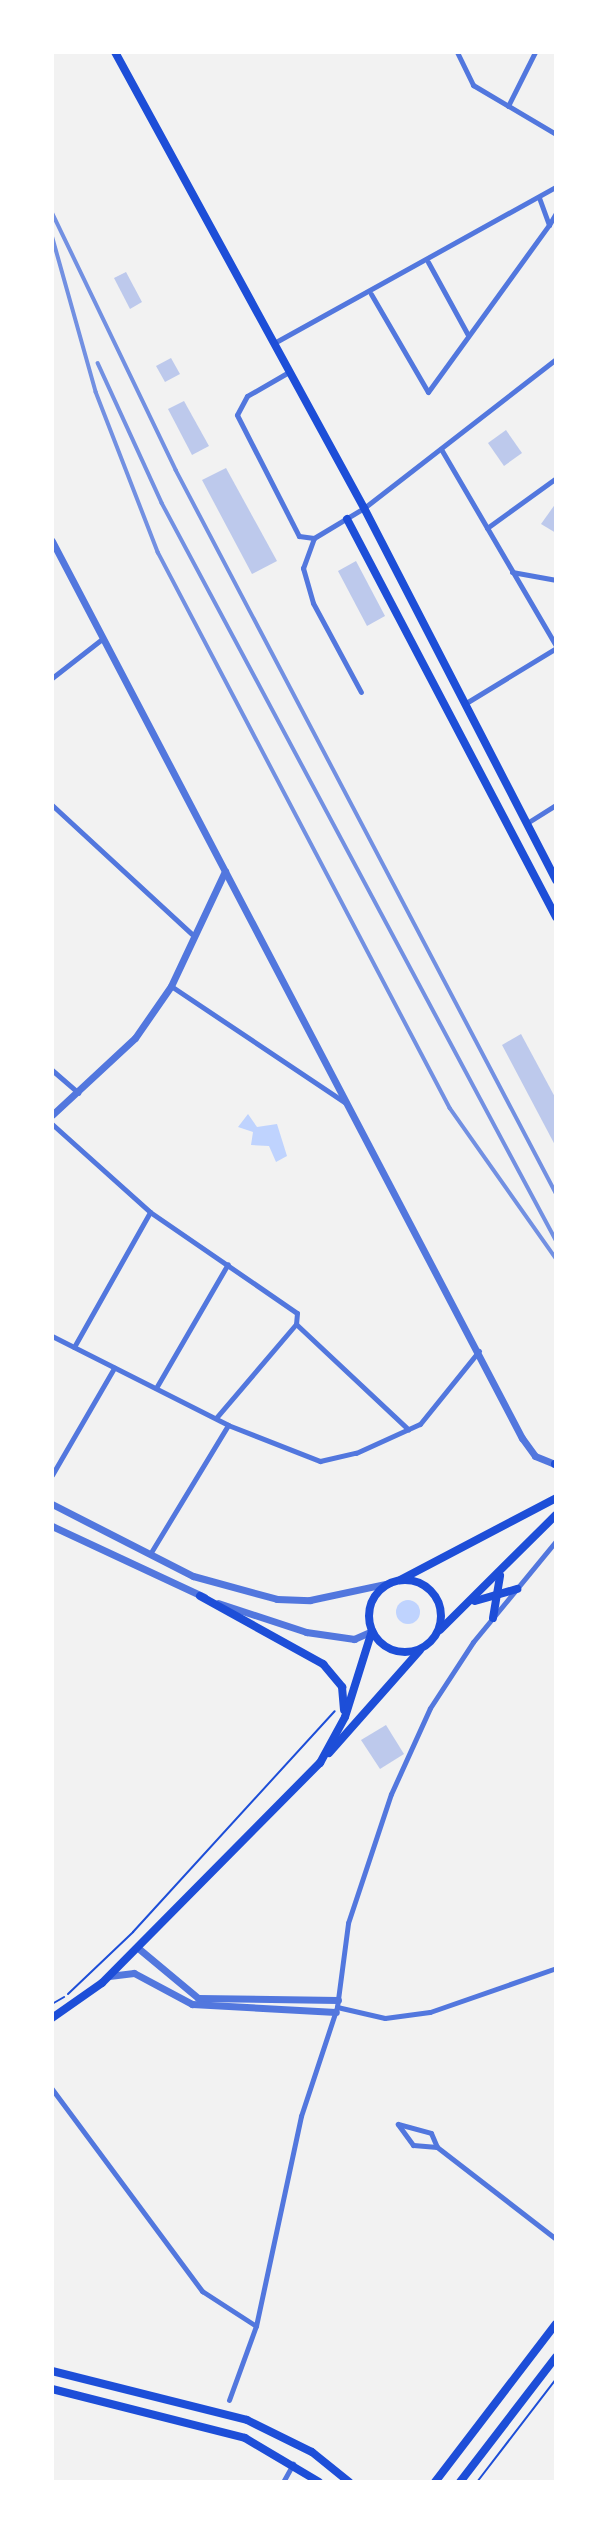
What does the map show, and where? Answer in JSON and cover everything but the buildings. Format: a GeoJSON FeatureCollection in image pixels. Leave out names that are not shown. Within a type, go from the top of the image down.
{"type":"FeatureCollection","features":[{"type":"Feature","properties":{"kind":"main road"},"geometry":{"type":"LineString","coordinates":[[114,52],[287,373],[364,508],[555,880]]}},
{"type":"Feature","properties":{"kind":"main road"},"geometry":{"type":"LineString","coordinates":[[347,519],[555,917]]}},
{"type":"Feature","properties":{"kind":"main road"},"geometry":{"type":"LineString","coordinates":[[320,1763],[345,1717],[372,1631],[371,1604],[390,1583],[555,1498]]}},
{"type":"Feature","properties":{"kind":"main road"},"geometry":{"type":"LineString","coordinates":[[52,2018],[109,1976],[138,1948],[320,1763],[421,1649],[500,1576],[555,1516]]}},
{"type":"Feature","properties":{"kind":"main road"},"geometry":{"type":"LineString","coordinates":[[492,1618],[500,1576]]}},
{"type":"Feature","properties":{"kind":"main road"},"geometry":{"type":"LineString","coordinates":[[400,1580],[421,1583],[437,1598],[438,1632]]}},
{"type":"Feature","properties":{"kind":"main road"},"geometry":{"type":"LineString","coordinates":[[472,1602],[517,1588]]}},
{"type":"Feature","properties":{"kind":"main road"},"geometry":{"type":"LineString","coordinates":[[200,1596],[323,1664],[342,1687],[345,1717]]}},
{"type":"Feature","properties":{"kind":"main road"},"geometry":{"type":"LineString","coordinates":[[372,1631],[393,1650],[421,1649]]}},
{"type":"Feature","properties":{"kind":"main road"},"geometry":{"type":"LineString","coordinates":[[435,2480],[555,2324]]}},
{"type":"Feature","properties":{"kind":"main road"},"geometry":{"type":"LineString","coordinates":[[463,2479],[555,2357]]}},
{"type":"Feature","properties":{"kind":"main road"},"geometry":{"type":"LineString","coordinates":[[52,2371],[247,2420],[312,2452],[349,2482]]}},
{"type":"Feature","properties":{"kind":"main road"},"geometry":{"type":"LineString","coordinates":[[52,2389],[223,2431],[293,2464],[318,2482]]}},
{"type":"Feature","properties":{"kind":"street"},"geometry":{"type":"LineString","coordinates":[[457,52],[472,85],[555,134]]}},
{"type":"Feature","properties":{"kind":"street"},"geometry":{"type":"LineString","coordinates":[[508,106],[535,52]]}},
{"type":"Feature","properties":{"kind":"street"},"geometry":{"type":"LineString","coordinates":[[272,344],[371,294],[555,187]]}},
{"type":"Feature","properties":{"kind":"street"},"geometry":{"type":"LineString","coordinates":[[539,198],[549,225]]}},
{"type":"Feature","properties":{"kind":"street"},"geometry":{"type":"LineString","coordinates":[[371,294],[428,392],[555,213]]}},
{"type":"Feature","properties":{"kind":"street"},"geometry":{"type":"LineString","coordinates":[[428,262],[468,335]]}},
{"type":"Feature","properties":{"kind":"street"},"geometry":{"type":"LineString","coordinates":[[287,373],[247,396],[237,415],[299,536],[314,538],[364,508],[555,359]]}},
{"type":"Feature","properties":{"kind":"street"},"geometry":{"type":"LineString","coordinates":[[441,449],[555,647],[466,703]]}},
{"type":"Feature","properties":{"kind":"street"},"geometry":{"type":"LineString","coordinates":[[487,528],[555,478]]}},
{"type":"Feature","properties":{"kind":"street"},"geometry":{"type":"LineString","coordinates":[[314,538],[303,568],[313,603],[361,692]]}},
{"type":"Feature","properties":{"kind":"street"},"geometry":{"type":"LineString","coordinates":[[52,541],[479,1351],[522,1438],[535,1456],[555,1464]]}},
{"type":"Feature","properties":{"kind":"street"},"geometry":{"type":"LineString","coordinates":[[512,572],[555,580]]}},
{"type":"Feature","properties":{"kind":"street"},"geometry":{"type":"LineString","coordinates":[[52,678],[102,639]]}},
{"type":"Feature","properties":{"kind":"street"},"geometry":{"type":"LineString","coordinates":[[527,823],[555,804]]}},
{"type":"Feature","properties":{"kind":"street"},"geometry":{"type":"LineString","coordinates":[[52,805],[192,934]]}},
{"type":"Feature","properties":{"kind":"street"},"geometry":{"type":"LineString","coordinates":[[52,1115],[135,1038],[171,986],[192,934],[225,871]]}},
{"type":"Feature","properties":{"kind":"street"},"geometry":{"type":"LineString","coordinates":[[171,986],[350,1105]]}},
{"type":"Feature","properties":{"kind":"street"},"geometry":{"type":"LineString","coordinates":[[52,1070],[78,1093]]}},
{"type":"Feature","properties":{"kind":"street"},"geometry":{"type":"LineString","coordinates":[[52,1124],[150,1212],[288,1302],[296,1324],[408,1429]]}},
{"type":"Feature","properties":{"kind":"street"},"geometry":{"type":"LineString","coordinates":[[74,1347],[150,1212]]}},
{"type":"Feature","properties":{"kind":"street"},"geometry":{"type":"LineString","coordinates":[[156,1388],[228,1264]]}},
{"type":"Feature","properties":{"kind":"street"},"geometry":{"type":"LineString","coordinates":[[216,1418],[296,1324]]}},
{"type":"Feature","properties":{"kind":"street"},"geometry":{"type":"LineString","coordinates":[[52,1336],[228,1425],[320,1461],[356,1453],[420,1423],[479,1351]]}},
{"type":"Feature","properties":{"kind":"street"},"geometry":{"type":"LineString","coordinates":[[52,1475],[114,1368]]}},
{"type":"Feature","properties":{"kind":"street"},"geometry":{"type":"LineString","coordinates":[[150,1554],[228,1425]]}},
{"type":"Feature","properties":{"kind":"street"},"geometry":{"type":"LineString","coordinates":[[52,1504],[193,1576],[277,1599],[310,1600],[390,1583]]}},
{"type":"Feature","properties":{"kind":"street"},"geometry":{"type":"LineString","coordinates":[[52,1526],[200,1596],[291,1629],[354,1639],[372,1631]]}},
{"type":"Feature","properties":{"kind":"street"},"geometry":{"type":"LineString","coordinates":[[229,2400],[256,2326],[301,2116],[337,2006],[348,1923],[391,1794],[430,1708],[492,1618],[555,1541]]}},
{"type":"Feature","properties":{"kind":"street"},"geometry":{"type":"LineString","coordinates":[[138,1948],[198,1998],[337,2006],[385,2018],[430,2012],[555,1968]]}},
{"type":"Feature","properties":{"kind":"street"},"geometry":{"type":"LineString","coordinates":[[109,1976],[134,1973],[192,2004],[337,2006]]}},
{"type":"Feature","properties":{"kind":"street"},"geometry":{"type":"LineString","coordinates":[[52,2089],[202,2291],[256,2326]]}},
{"type":"Feature","properties":{"kind":"street"},"geometry":{"type":"LineString","coordinates":[[437,2147],[413,2145],[398,2124],[420,2127],[437,2147],[555,2239]]}},
{"type":"Feature","properties":{"kind":"street"},"geometry":{"type":"LineString","coordinates":[[282,2482],[293,2464]]}},
{"type":"Feature","properties":{"kind":"path"},"geometry":{"type":"LineString","coordinates":[[52,2004],[85,1982],[261,1797],[331,1722],[335,1703]]}},
{"type":"Feature","properties":{"kind":"path"},"geometry":{"type":"LineString","coordinates":[[477,2482],[555,2379]]}},
{"type":"Feature","properties":{"kind":"water"},"geometry":{"type":"Polygon","coordinates":[[[248,1114],[257,1127],[277,1124],[287,1156],[276,1162],[269,1146],[251,1145],[253,1132],[238,1127],[248,1114]]]}},
{"type":"Feature","properties":{"kind":"water"},"geometry":{"type":"Polygon","coordinates":[[[408,1600],[417,1603],[420,1612],[417,1621],[408,1624],[399,1621],[396,1612],[399,1603],[408,1600]]]}},
{"type":"Feature","properties":{"kind":"railway"},"geometry":{"type":"LineString","coordinates":[[52,212],[176,470],[556,1193]]}},
{"type":"Feature","properties":{"kind":"railway"},"geometry":{"type":"LineString","coordinates":[[52,235],[96,392],[158,552],[450,1108],[556,1258]]}},
{"type":"Feature","properties":{"kind":"railway"},"geometry":{"type":"LineString","coordinates":[[98,363],[162,503],[556,1240]]}}]}
